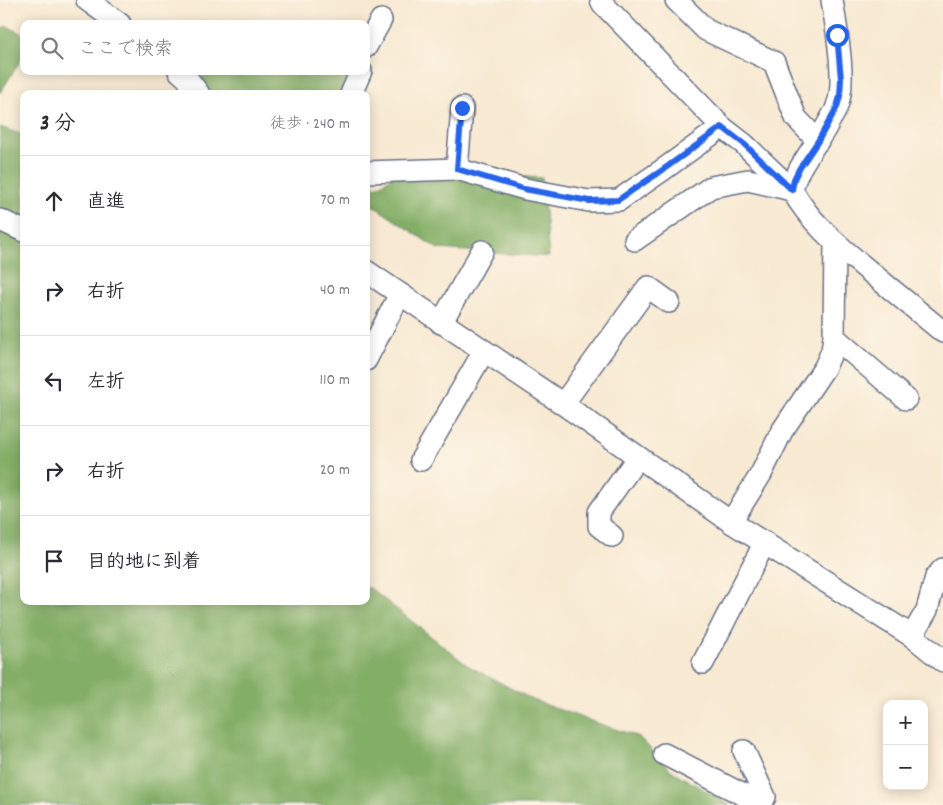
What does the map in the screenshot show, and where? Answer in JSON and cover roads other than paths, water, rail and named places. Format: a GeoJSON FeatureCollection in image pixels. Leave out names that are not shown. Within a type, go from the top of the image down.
{"type":"FeatureCollection","features":[{"type":"Feature","properties":{"kind":"street"},"geometry":{"type":"LineString","coordinates":[[87,0],[114,20]]}},
{"type":"Feature","properties":{"kind":"street"},"geometry":{"type":"LineString","coordinates":[[601,0],[722,127],[744,144],[792,190],[801,206],[816,224],[943,332]]}},
{"type":"Feature","properties":{"kind":"street"},"geometry":{"type":"LineString","coordinates":[[676,0],[706,30],[774,62],[796,118],[818,141]]}},
{"type":"Feature","properties":{"kind":"street"},"geometry":{"type":"LineString","coordinates":[[792,190],[794,179],[799,169],[818,141],[837,107],[840,96],[840,70],[832,0]]}},
{"type":"Feature","properties":{"kind":"street"},"geometry":{"type":"LineString","coordinates":[[370,41],[381,20]]}},
{"type":"Feature","properties":{"kind":"street"},"geometry":{"type":"LineString","coordinates":[[184,75],[196,90]]}},
{"type":"Feature","properties":{"kind":"street"},"geometry":{"type":"LineString","coordinates":[[353,90],[359,75]]}},
{"type":"Feature","properties":{"kind":"street"},"geometry":{"type":"LineString","coordinates":[[457,169],[462,108]]}},
{"type":"Feature","properties":{"kind":"street"},"geometry":{"type":"LineString","coordinates":[[370,172],[457,169],[524,189],[589,201],[618,200],[722,127]]}},
{"type":"Feature","properties":{"kind":"street"},"geometry":{"type":"LineString","coordinates":[[635,240],[711,187],[748,180],[792,190]]}},
{"type":"Feature","properties":{"kind":"street"},"geometry":{"type":"LineString","coordinates":[[0,220],[20,228]]}},
{"type":"Feature","properties":{"kind":"street"},"geometry":{"type":"LineString","coordinates":[[732,522],[761,474],[782,430],[824,367],[832,351],[836,242]]}},
{"type":"Feature","properties":{"kind":"street"},"geometry":{"type":"LineString","coordinates":[[441,323],[482,252]]}},
{"type":"Feature","properties":{"kind":"street"},"geometry":{"type":"LineString","coordinates":[[370,274],[563,404],[732,522],[912,636],[943,661]]}},
{"type":"Feature","properties":{"kind":"street"},"geometry":{"type":"LineString","coordinates":[[563,404],[648,287],[670,302]]}},
{"type":"Feature","properties":{"kind":"street"},"geometry":{"type":"LineString","coordinates":[[370,352],[400,294]]}},
{"type":"Feature","properties":{"kind":"street"},"geometry":{"type":"LineString","coordinates":[[834,337],[906,399]]}},
{"type":"Feature","properties":{"kind":"street"},"geometry":{"type":"LineString","coordinates":[[421,460],[484,351]]}},
{"type":"Feature","properties":{"kind":"street"},"geometry":{"type":"LineString","coordinates":[[612,536],[599,526],[600,512],[638,457]]}},
{"type":"Feature","properties":{"kind":"street"},"geometry":{"type":"LineString","coordinates":[[703,663],[765,542]]}},
{"type":"Feature","properties":{"kind":"street"},"geometry":{"type":"LineString","coordinates":[[912,636],[927,610],[936,577],[943,569]]}},
{"type":"Feature","properties":{"kind":"street"},"geometry":{"type":"LineString","coordinates":[[664,754],[754,801],[766,797],[744,751]]}}]}
